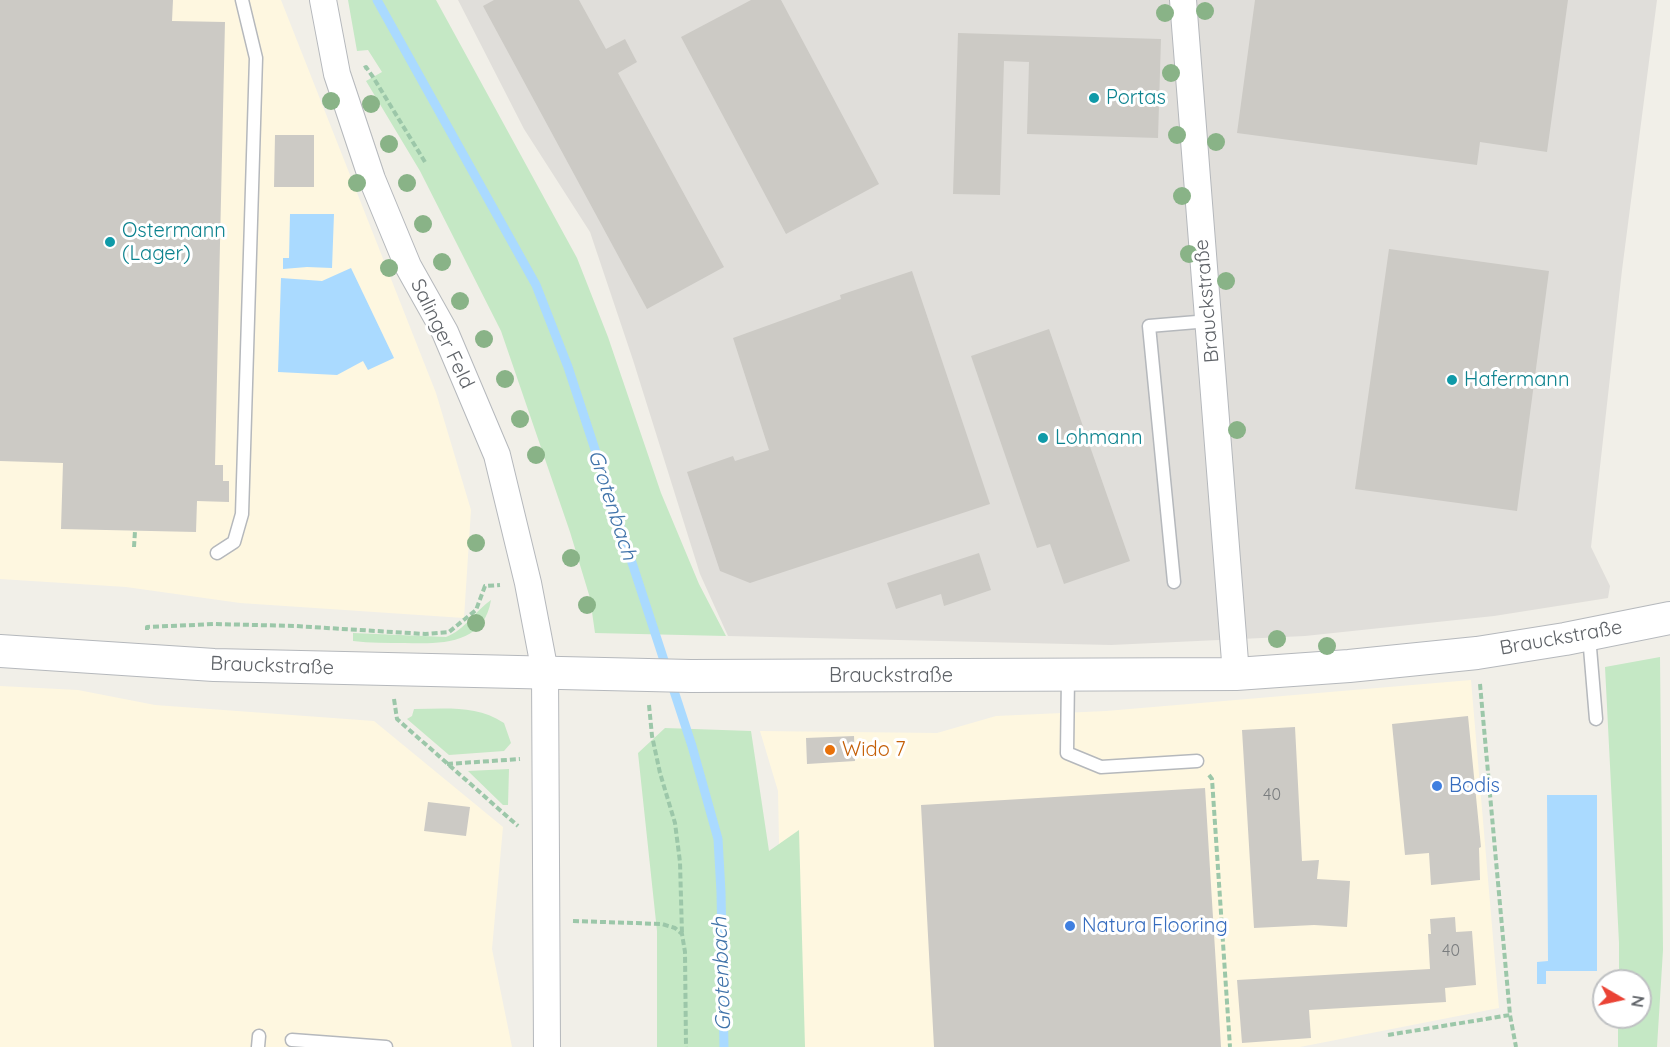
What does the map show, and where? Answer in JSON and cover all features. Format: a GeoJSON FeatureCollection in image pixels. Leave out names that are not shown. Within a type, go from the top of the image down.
{"type":"FeatureCollection","features":[{"type":"Feature","properties":{"kind":"street","name":"Salinger Feld"},"geometry":{"type":"LineString","coordinates":[[323,0],[337,74],[381,200],[408,266],[445,332],[497,455],[528,583],[545,672]]}},
{"type":"Feature","properties":{"kind":"street","name":"Brauckstraße"},"geometry":{"type":"LineString","coordinates":[[1183,0],[1236,674]]}},
{"type":"Feature","properties":{"kind":"street","name":"Brauckstraße"},"geometry":{"type":"LineString","coordinates":[[0,651],[214,665],[691,676],[1236,674],[1349,666],[1477,653],[1588,635],[1670,618]]}},
{"type":"Feature","properties":{"kind":"street"},"geometry":{"type":"LineString","coordinates":[[545,672],[547,1047]]}},
{"type":"Feature","properties":{"kind":"lane"},"geometry":{"type":"LineString","coordinates":[[217,553],[234,542],[242,514],[256,58],[242,0]]}},
{"type":"Feature","properties":{"kind":"lane"},"geometry":{"type":"LineString","coordinates":[[1174,582],[1149,326],[1209,321]]}},
{"type":"Feature","properties":{"kind":"lane"},"geometry":{"type":"LineString","coordinates":[[1588,635],[1596,719]]}},
{"type":"Feature","properties":{"kind":"lane"},"geometry":{"type":"LineString","coordinates":[[1068,676],[1067,753],[1101,767],[1197,760]]}},
{"type":"Feature","properties":{"kind":"lane"},"geometry":{"type":"LineString","coordinates":[[292,1040],[387,1047]]}},
{"type":"Feature","properties":{"kind":"path"},"geometry":{"type":"LineString","coordinates":[[337,74],[366,67],[425,162]]}},
{"type":"Feature","properties":{"kind":"path"},"geometry":{"type":"LineString","coordinates":[[134,547],[135,531]]}},
{"type":"Feature","properties":{"kind":"path"},"geometry":{"type":"LineString","coordinates":[[146,661],[147,627],[227,624],[424,634],[449,632],[476,610],[485,586],[528,583]]}},
{"type":"Feature","properties":{"kind":"path"},"geometry":{"type":"LineString","coordinates":[[1477,653],[1510,1015],[1516,1047]]}},
{"type":"Feature","properties":{"kind":"path"},"geometry":{"type":"LineString","coordinates":[[390,669],[397,719],[512,823],[545,842]]}},
{"type":"Feature","properties":{"kind":"path"},"geometry":{"type":"LineString","coordinates":[[647,675],[652,736],[675,823],[680,862],[682,933],[685,952],[686,1047]]}},
{"type":"Feature","properties":{"kind":"path"},"geometry":{"type":"LineString","coordinates":[[446,764],[515,760],[545,755]]}},
{"type":"Feature","properties":{"kind":"path"},"geometry":{"type":"LineString","coordinates":[[1197,760],[1212,779],[1230,1047]]}},
{"type":"Feature","properties":{"kind":"path"},"geometry":{"type":"LineString","coordinates":[[545,920],[662,924],[682,933]]}},
{"type":"Feature","properties":{"kind":"path"},"geometry":{"type":"LineString","coordinates":[[1388,1035],[1510,1015]]}},
{"type":"Feature","properties":{"kind":"shaded area"},"geometry":{"type":"Polygon","coordinates":[[[0,0],[281,0],[436,393],[471,510],[464,618],[240,603],[126,587],[0,579],[0,0]]]}},
{"type":"Feature","properties":{"kind":"shaded area"},"geometry":{"type":"Polygon","coordinates":[[[458,0],[1657,0],[1622,270],[1591,547],[1610,586],[1608,598],[1494,616],[1305,636],[1111,645],[728,636],[700,574],[590,232],[524,129],[458,0]]]}},
{"type":"Feature","properties":{"kind":"shaded area"},"geometry":{"type":"Polygon","coordinates":[[[1471,680],[1499,1008],[1300,1047],[783,1047],[778,791],[760,731],[937,733],[996,716],[1106,711],[1471,680]]]}},
{"type":"Feature","properties":{"kind":"shaded area"},"geometry":{"type":"Polygon","coordinates":[[[0,686],[78,690],[155,705],[374,721],[503,827],[492,949],[512,1047],[0,1047],[0,686]]]}},
{"type":"Feature","properties":{"kind":"green space"},"geometry":{"type":"Polygon","coordinates":[[[348,0],[436,0],[577,258],[608,337],[661,493],[699,584],[726,636],[595,633],[590,598],[570,532],[501,331],[420,171],[366,81],[382,72],[368,50],[357,51],[348,0]]]}},
{"type":"Feature","properties":{"kind":"green space"},"geometry":{"type":"Polygon","coordinates":[[[491,600],[487,615],[480,626],[470,634],[458,639],[432,643],[353,641],[353,633],[446,637],[459,630],[491,600]]]}},
{"type":"Feature","properties":{"kind":"green space"},"geometry":{"type":"Polygon","coordinates":[[[1660,657],[1663,950],[1657,1047],[1618,1047],[1618,1029],[1652,1029],[1652,969],[1619,969],[1605,667],[1660,657]]]}},
{"type":"Feature","properties":{"kind":"green space"},"geometry":{"type":"Polygon","coordinates":[[[414,709],[460,709],[483,713],[504,723],[511,743],[504,751],[449,755],[407,719],[412,716],[414,709]]]}},
{"type":"Feature","properties":{"kind":"green space"},"geometry":{"type":"Polygon","coordinates":[[[665,728],[751,731],[769,851],[799,830],[805,1047],[657,1047],[657,931],[638,753],[665,728]]]}},
{"type":"Feature","properties":{"kind":"green space"},"geometry":{"type":"Polygon","coordinates":[[[509,769],[508,805],[503,805],[468,771],[509,769]]]}},
{"type":"Feature","properties":{"kind":"water"},"geometry":{"type":"Polygon","coordinates":[[[290,214],[334,214],[332,268],[283,269],[283,258],[289,258],[290,214]]]}},
{"type":"Feature","properties":{"kind":"water"},"geometry":{"type":"Polygon","coordinates":[[[351,268],[394,358],[368,370],[363,361],[337,375],[278,372],[281,278],[322,281],[351,268]]]}},
{"type":"Feature","properties":{"kind":"water"},"geometry":{"type":"Polygon","coordinates":[[[1547,795],[1597,795],[1597,969],[1592,969],[1592,971],[1546,971],[1546,984],[1537,984],[1537,962],[1548,961],[1547,795]]]}},
{"type":"Feature","properties":{"kind":"building","name":"Ostermann (Lager)"},"geometry":{"type":"Polygon","coordinates":[[[0,0],[173,0],[172,21],[225,22],[215,465],[223,465],[223,481],[229,481],[229,502],[197,501],[196,532],[61,529],[63,463],[0,461],[0,0]]]}},
{"type":"Feature","properties":{"kind":"building"},"geometry":{"type":"Polygon","coordinates":[[[494,0],[579,0],[606,49],[625,39],[637,62],[618,73],[724,267],[647,309],[483,6],[494,0]]]}},
{"type":"Feature","properties":{"kind":"building"},"geometry":{"type":"Polygon","coordinates":[[[751,0],[781,0],[879,184],[786,234],[681,37],[751,0]]]}},
{"type":"Feature","properties":{"kind":"building"},"geometry":{"type":"Polygon","coordinates":[[[1255,0],[1568,0],[1547,152],[1480,142],[1477,165],[1237,133],[1255,0]]]}},
{"type":"Feature","properties":{"kind":"building","name":"Portas"},"geometry":{"type":"Polygon","coordinates":[[[958,33],[1161,39],[1158,138],[1027,134],[1029,62],[1004,61],[1000,195],[953,194],[958,33]]]}},
{"type":"Feature","properties":{"kind":"building"},"geometry":{"type":"Polygon","coordinates":[[[275,135],[314,135],[314,187],[274,187],[275,135]]]}},
{"type":"Feature","properties":{"kind":"building","name":"Hafermann"},"geometry":{"type":"Polygon","coordinates":[[[1389,249],[1549,271],[1517,511],[1355,489],[1389,249]]]}},
{"type":"Feature","properties":{"kind":"building"},"geometry":{"type":"Polygon","coordinates":[[[912,271],[990,504],[750,583],[720,571],[687,472],[733,456],[735,461],[769,450],[733,338],[841,299],[840,295],[912,271]]]}},
{"type":"Feature","properties":{"kind":"building","name":"Lohmann"},"geometry":{"type":"Polygon","coordinates":[[[1049,329],[1130,561],[1064,584],[1050,544],[1037,548],[971,356],[1049,329]]]}},
{"type":"Feature","properties":{"kind":"building"},"geometry":{"type":"Polygon","coordinates":[[[979,553],[991,590],[944,606],[941,594],[896,609],[887,583],[979,553]]]}},
{"type":"Feature","properties":{"kind":"building","name":"Bodis"},"geometry":{"type":"Polygon","coordinates":[[[1468,716],[1481,847],[1479,848],[1480,880],[1431,885],[1429,853],[1405,855],[1392,724],[1468,716]]]}},
{"type":"Feature","properties":{"kind":"building"},"geometry":{"type":"Polygon","coordinates":[[[1295,727],[1302,861],[1319,860],[1317,879],[1350,881],[1347,927],[1314,925],[1254,928],[1242,730],[1295,727]]]}},
{"type":"Feature","properties":{"kind":"building","name":"Wido 7"},"geometry":{"type":"Polygon","coordinates":[[[854,736],[855,761],[807,764],[806,738],[854,736]]]}},
{"type":"Feature","properties":{"kind":"building","name":"Natura Flooring"},"geometry":{"type":"Polygon","coordinates":[[[1205,788],[1221,1047],[934,1047],[921,805],[1205,788]]]}},
{"type":"Feature","properties":{"kind":"building"},"geometry":{"type":"Polygon","coordinates":[[[428,802],[470,807],[466,836],[424,831],[428,802]]]}},
{"type":"Feature","properties":{"kind":"building"},"geometry":{"type":"Polygon","coordinates":[[[1455,917],[1456,932],[1472,931],[1476,985],[1445,988],[1446,1002],[1309,1010],[1311,1038],[1242,1043],[1237,980],[1430,969],[1428,934],[1431,934],[1430,919],[1455,917]]]}},
{"type":"Feature","properties":{"kind":"waterway","name":"Grotenbach"},"geometry":{"type":"LineString","coordinates":[[377,0],[536,285],[568,367],[692,746],[718,839],[724,1047]]}},
{"type":"Feature","properties":{"kind":"place","name":"Portas"},"geometry":{"type":"Point","coordinates":[1094,98]}},
{"type":"Feature","properties":{"kind":"place","name":"Ostermann (Lager)"},"geometry":{"type":"Point","coordinates":[110,242]}},
{"type":"Feature","properties":{"kind":"place","name":"Hafermann"},"geometry":{"type":"Point","coordinates":[1452,380]}},
{"type":"Feature","properties":{"kind":"place","name":"Lohmann"},"geometry":{"type":"Point","coordinates":[1043,438]}},
{"type":"Feature","properties":{"kind":"place","name":"Wido 7"},"geometry":{"type":"Point","coordinates":[830,750]}},
{"type":"Feature","properties":{"kind":"place","name":"Bodis"},"geometry":{"type":"Point","coordinates":[1437,786]}},
{"type":"Feature","properties":{"kind":"place","name":"Natura Flooring"},"geometry":{"type":"Point","coordinates":[1070,926]}}]}
